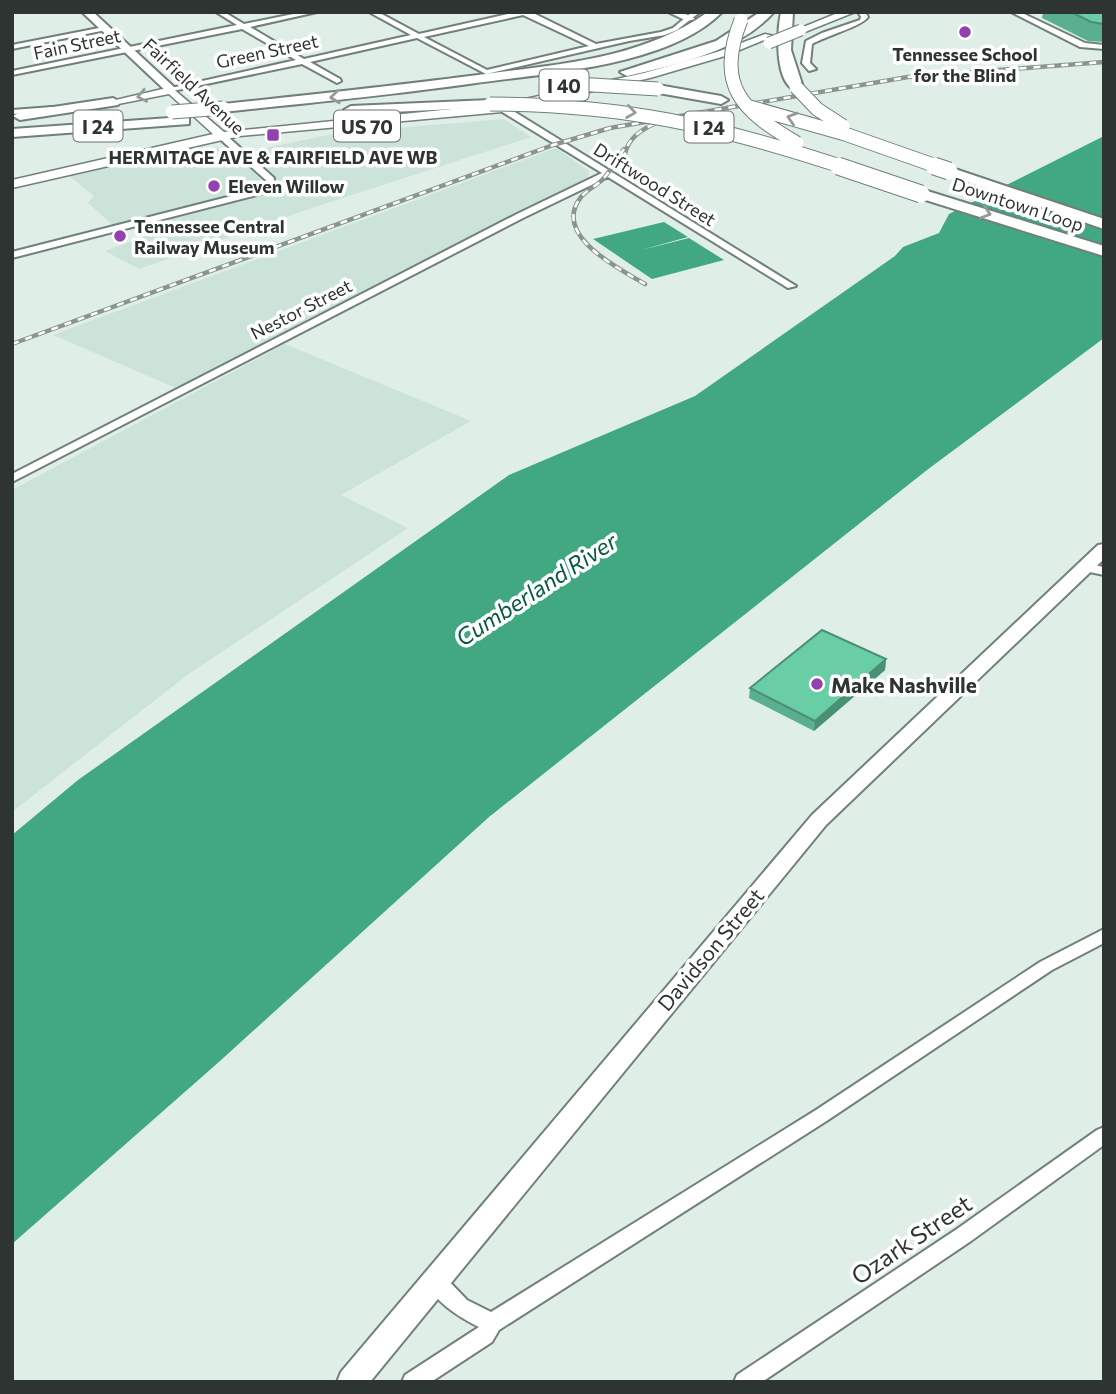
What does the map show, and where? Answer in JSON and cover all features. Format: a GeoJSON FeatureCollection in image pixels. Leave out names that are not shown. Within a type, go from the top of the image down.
{"type":"FeatureCollection","features":[{"type":"Feature","properties":{"kind":"highway","name":"I 40"},"geometry":{"type":"LineString","coordinates":[[403,89],[530,74],[624,57],[672,40],[716,12]]}},
{"type":"Feature","properties":{"kind":"highway","name":"I 40"},"geometry":{"type":"LineString","coordinates":[[346,111],[533,90],[644,68],[718,45],[752,28],[768,12]]}},
{"type":"Feature","properties":{"kind":"highway"},"geometry":{"type":"LineString","coordinates":[[787,12],[783,43],[785,62],[796,87],[817,109],[854,132],[949,171]]}},
{"type":"Feature","properties":{"kind":"highway"},"geometry":{"type":"LineString","coordinates":[[743,16],[732,42],[729,73],[744,106],[768,126],[797,143],[921,194]]}},
{"type":"Feature","properties":{"kind":"highway","name":"I 24"},"geometry":{"type":"LineString","coordinates":[[227,113],[403,89],[504,81],[658,89],[721,100],[790,117],[949,171]]}},
{"type":"Feature","properties":{"kind":"highway"},"geometry":{"type":"LineString","coordinates":[[12,114],[113,102]]}},
{"type":"Feature","properties":{"kind":"highway","name":"I 24"},"geometry":{"type":"LineString","coordinates":[[12,126],[227,113],[600,108],[682,121],[779,147],[921,194]]}},
{"type":"Feature","properties":{"kind":"highway","name":"I 24"},"geometry":{"type":"LineString","coordinates":[[12,132],[178,116]]}},
{"type":"Feature","properties":{"kind":"highway","name":"Downtown Loop"},"geometry":{"type":"LineString","coordinates":[[949,171],[1104,224]]}},
{"type":"Feature","properties":{"kind":"highway","name":"Downtown Loop"},"geometry":{"type":"LineString","coordinates":[[921,194],[1104,251]]}},
{"type":"Feature","properties":{"kind":"main road","name":"US 70"},"geometry":{"type":"LineString","coordinates":[[12,184],[223,137],[433,121],[648,82],[720,61],[833,12]]}},
{"type":"Feature","properties":{"kind":"main road","name":"US 70"},"geometry":{"type":"LineString","coordinates":[[800,26],[850,12]]}},
{"type":"Feature","properties":{"kind":"main road","name":"Green Street"},"geometry":{"type":"LineString","coordinates":[[113,102],[171,90]]}},
{"type":"Feature","properties":{"kind":"main road","name":"Fairfield Avenue"},"geometry":{"type":"LineString","coordinates":[[171,90],[223,137]]}},
{"type":"Feature","properties":{"kind":"street"},"geometry":{"type":"LineString","coordinates":[[219,12],[337,81]]}},
{"type":"Feature","properties":{"kind":"street","name":"Fain Street"},"geometry":{"type":"LineString","coordinates":[[12,73],[314,12]]}},
{"type":"Feature","properties":{"kind":"street"},"geometry":{"type":"LineString","coordinates":[[372,12],[486,72],[663,34],[693,16]]}},
{"type":"Feature","properties":{"kind":"street"},"geometry":{"type":"LineString","coordinates":[[673,12],[693,16]]}},
{"type":"Feature","properties":{"kind":"street"},"geometry":{"type":"LineString","coordinates":[[812,69],[806,63],[809,43],[824,34],[862,21],[865,17],[861,12]]}},
{"type":"Feature","properties":{"kind":"street","name":"Fairfield Avenue"},"geometry":{"type":"LineString","coordinates":[[91,13],[104,29],[171,90]]}},
{"type":"Feature","properties":{"kind":"street"},"geometry":{"type":"LineString","coordinates":[[525,13],[596,47]]}},
{"type":"Feature","properties":{"kind":"street","name":"Green Street"},"geometry":{"type":"LineString","coordinates":[[171,90],[525,13]]}},
{"type":"Feature","properties":{"kind":"street"},"geometry":{"type":"LineString","coordinates":[[1018,14],[1039,13]]}},
{"type":"Feature","properties":{"kind":"street"},"geometry":{"type":"LineString","coordinates":[[1018,14],[1083,45],[1104,47]]}},
{"type":"Feature","properties":{"kind":"street"},"geometry":{"type":"LineString","coordinates":[[12,47],[104,29]]}},
{"type":"Feature","properties":{"kind":"street","name":"Driftwood Street"},"geometry":{"type":"LineString","coordinates":[[501,108],[791,286]]}},
{"type":"Feature","properties":{"kind":"street","name":"Fairfield Avenue"},"geometry":{"type":"LineString","coordinates":[[12,255],[269,187],[271,180],[223,137]]}},
{"type":"Feature","properties":{"kind":"street","name":"Nestor Street"},"geometry":{"type":"LineString","coordinates":[[12,479],[520,216],[608,174]]}},
{"type":"Feature","properties":{"kind":"street","name":"Davidson Street"},"geometry":{"type":"LineString","coordinates":[[351,1382],[819,820],[1094,569],[1104,549]]}},
{"type":"Feature","properties":{"kind":"street"},"geometry":{"type":"LineString","coordinates":[[412,1382],[485,1335],[492,1323],[822,1115],[1046,966],[1104,935]]}},
{"type":"Feature","properties":{"kind":"street","name":"Ozark Street"},"geometry":{"type":"LineString","coordinates":[[744,1382],[964,1235],[1104,1135]]}},
{"type":"Feature","properties":{"kind":"street"},"geometry":{"type":"LineString","coordinates":[[435,1279],[460,1307],[492,1323]]}},
{"type":"Feature","properties":{"kind":"shaded area"},"geometry":{"type":"Polygon","coordinates":[[[504,119],[531,137],[309,209],[139,269],[105,251],[176,225],[161,215],[115,227],[88,203],[94,196],[68,175],[191,147],[216,147],[231,155],[338,133],[504,119]]]}},
{"type":"Feature","properties":{"kind":"shaded area"},"geometry":{"type":"Polygon","coordinates":[[[556,148],[589,171],[588,178],[176,388],[53,335],[556,148]]]}},
{"type":"Feature","properties":{"kind":"shaded area"},"geometry":{"type":"Polygon","coordinates":[[[285,344],[471,421],[341,495],[408,528],[186,676],[12,812],[12,490],[285,344]]]}},
{"type":"Feature","properties":{"kind":"water","name":"Cumberland River"},"geometry":{"type":"Polygon","coordinates":[[[1104,136],[1104,338],[927,470],[489,817],[220,1061],[12,1244],[12,835],[78,780],[509,475],[695,396],[895,256],[903,247],[939,233],[949,214],[1104,136]]]}},
{"type":"Feature","properties":{"kind":"water"},"geometry":{"type":"Polygon","coordinates":[[[664,222],[688,237],[641,250],[689,238],[724,260],[652,279],[593,239],[664,222]]]}},
{"type":"Feature","properties":{"kind":"building"},"geometry":{"type":"Polygon","coordinates":[[[1071,12],[1104,12],[1104,24],[1091,22],[1071,12]]]}},
{"type":"Feature","properties":{"kind":"building","name":"Make Nashville"},"geometry":{"type":"Polygon","coordinates":[[[822,630],[886,659],[815,721],[750,688],[822,630]]]}},
{"type":"Feature","properties":{"kind":"railway"},"geometry":{"type":"LineString","coordinates":[[12,344],[553,145],[610,128],[908,77],[1104,62]]}},
{"type":"Feature","properties":{"kind":"railway"},"geometry":{"type":"LineString","coordinates":[[654,124],[641,131],[628,145],[625,165],[638,177],[698,214]]}},
{"type":"Feature","properties":{"kind":"railway"},"geometry":{"type":"LineString","coordinates":[[624,149],[600,182],[581,197],[574,211],[575,224],[581,237],[592,249],[645,284]]}},
{"type":"Feature","properties":{"kind":"place","name":"Tennessee School for the Blind"},"geometry":{"type":"Point","coordinates":[965,32]}},
{"type":"Feature","properties":{"kind":"place","name":"HERMITAGE AVE & FAIRFIELD AVE WB"},"geometry":{"type":"Point","coordinates":[273,135]}},
{"type":"Feature","properties":{"kind":"place","name":"Eleven Willow"},"geometry":{"type":"Point","coordinates":[214,186]}},
{"type":"Feature","properties":{"kind":"place","name":"Tennessee Central Railway Museum"},"geometry":{"type":"Point","coordinates":[120,236]}},
{"type":"Feature","properties":{"kind":"place","name":"Make Nashville"},"geometry":{"type":"Point","coordinates":[817,684]}}]}
